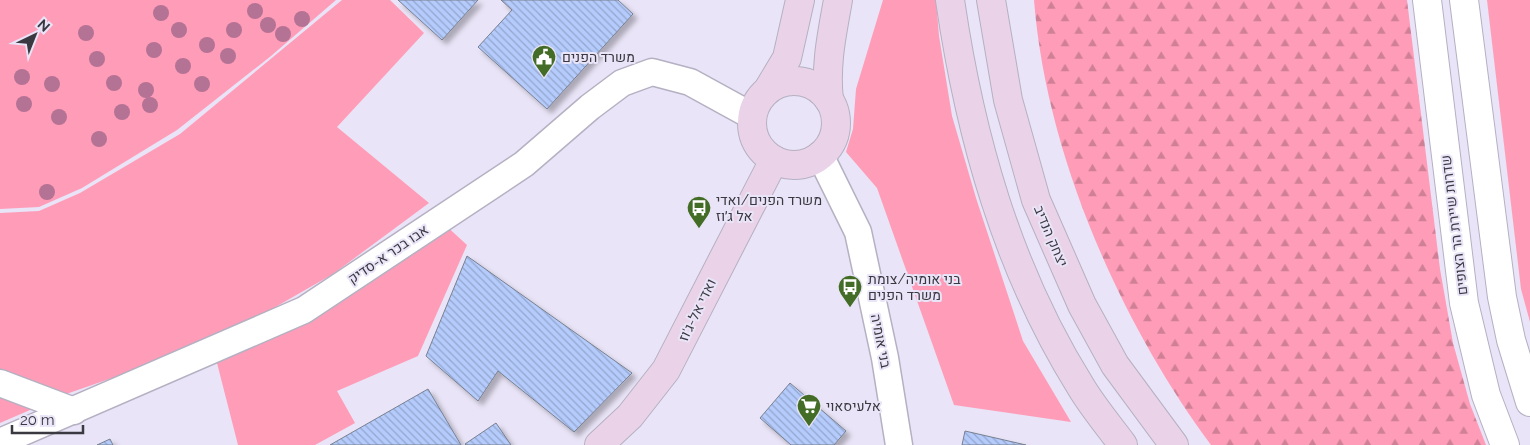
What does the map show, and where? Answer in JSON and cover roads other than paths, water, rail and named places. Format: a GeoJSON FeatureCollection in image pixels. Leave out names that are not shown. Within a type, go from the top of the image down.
{"type":"FeatureCollection","features":[{"type":"Feature","properties":{"kind":"main road"},"geometry":{"type":"LineString","coordinates":[[770,88],[787,58],[800,0]]}},
{"type":"Feature","properties":{"kind":"main road"},"geometry":{"type":"LineString","coordinates":[[829,100],[821,91],[809,83],[796,80],[782,82],[761,95],[752,116],[752,129],[756,141],[763,152],[774,160],[798,165],[820,156],[831,141],[836,123],[829,100],[826,77],[827,59],[838,0]]}},
{"type":"Feature","properties":{"kind":"main road"},"geometry":{"type":"LineString","coordinates":[[950,0],[968,109],[998,214],[1045,324],[1081,387],[1123,445]]}},
{"type":"Feature","properties":{"kind":"main road","name":"יצחק הנדיב"},"geometry":{"type":"LineString","coordinates":[[991,0],[1008,100],[1036,200],[1082,305],[1110,357],[1174,445]]}},
{"type":"Feature","properties":{"kind":"main road","name":"ואדי אל-ג'וז"},"geometry":{"type":"LineString","coordinates":[[599,445],[630,416],[666,370],[774,160]]}},
{"type":"Feature","properties":{"kind":"street","name":"שדרות שיירת הר הצופים"},"geometry":{"type":"LineString","coordinates":[[1428,0],[1464,303],[1486,395],[1505,445]]}},
{"type":"Feature","properties":{"kind":"street"},"geometry":{"type":"LineString","coordinates":[[1464,0],[1502,297],[1511,340],[1530,402]]}},
{"type":"Feature","properties":{"kind":"street","name":"אבו בכר א-סדיק"},"geometry":{"type":"LineString","coordinates":[[0,442],[304,310],[524,164],[590,107],[622,83],[652,72],[690,82],[752,116]]}},
{"type":"Feature","properties":{"kind":"street","name":"בני אומיה"},"geometry":{"type":"LineString","coordinates":[[820,156],[858,232],[885,358],[900,445]]}},
{"type":"Feature","properties":{"kind":"street"},"geometry":{"type":"LineString","coordinates":[[0,383],[74,411]]}},
{"type":"Feature","properties":{"kind":"place","name":"משרד הפנים"},"geometry":{"type":"Point","coordinates":[544,78]}},
{"type":"Feature","properties":{"kind":"place","name":"משרד הפנים/ואדי אל ג׳וז"},"geometry":{"type":"Point","coordinates":[699,229]}},
{"type":"Feature","properties":{"kind":"place","name":"בני אומיה/צומת משרד הפנים"},"geometry":{"type":"Point","coordinates":[850,308]}},
{"type":"Feature","properties":{"kind":"place","name":"אלעיסאוי"},"geometry":{"type":"Point","coordinates":[809,427]}}]}
